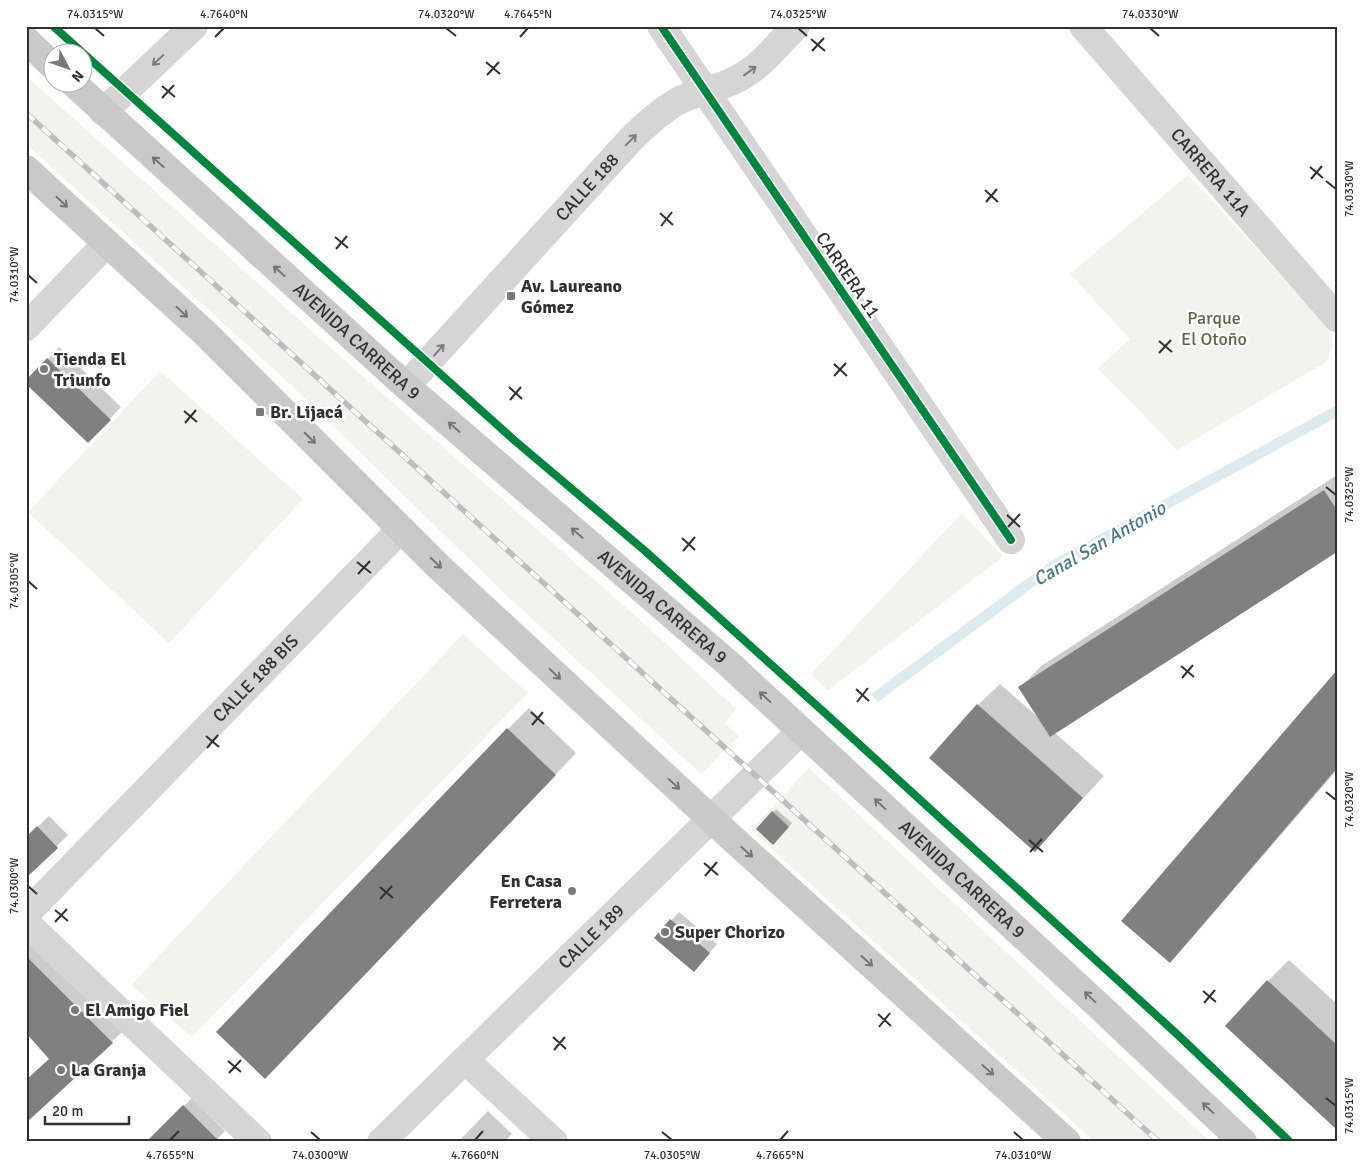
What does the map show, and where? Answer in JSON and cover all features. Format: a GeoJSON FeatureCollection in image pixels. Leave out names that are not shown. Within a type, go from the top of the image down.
{"type":"FeatureCollection","features":[{"type":"Feature","properties":{"kind":"main road"},"geometry":{"type":"LineString","coordinates":[[26,40],[42,55]]}},
{"type":"Feature","properties":{"kind":"main road","name":"AVENIDA CARRERA 9"},"geometry":{"type":"LineString","coordinates":[[82,92],[406,386],[729,664],[1070,979],[1243,1142]]}},
{"type":"Feature","properties":{"kind":"main road"},"geometry":{"type":"LineString","coordinates":[[26,169],[206,334],[438,566],[711,819],[1066,1142]]}},
{"type":"Feature","properties":{"kind":"street"},"geometry":{"type":"LineString","coordinates":[[103,112],[194,26]]}},
{"type":"Feature","properties":{"kind":"street","name":"CARRERA 11"},"geometry":{"type":"LineString","coordinates":[[661,26],[1010,540]]}},
{"type":"Feature","properties":{"kind":"street","name":"CALLE 188"},"geometry":{"type":"LineString","coordinates":[[406,386],[633,138],[657,115],[679,101],[724,86],[741,78],[759,65],[796,26]]}},
{"type":"Feature","properties":{"kind":"street","name":"CARRERA 11A"},"geometry":{"type":"LineString","coordinates":[[1083,26],[1337,318]]}},
{"type":"Feature","properties":{"kind":"street"},"geometry":{"type":"LineString","coordinates":[[26,327],[107,243]]}},
{"type":"Feature","properties":{"kind":"street","name":"CALLE 188 BIS"},"geometry":{"type":"LineString","coordinates":[[26,914],[402,529]]}},
{"type":"Feature","properties":{"kind":"street","name":"CALLE 189"},"geometry":{"type":"LineString","coordinates":[[381,1142],[801,731]]}},
{"type":"Feature","properties":{"kind":"street"},"geometry":{"type":"LineString","coordinates":[[26,923],[258,1142]]}},
{"type":"Feature","properties":{"kind":"street"},"geometry":{"type":"LineString","coordinates":[[464,1060],[554,1142]]}},
{"type":"Feature","properties":{"kind":"green space"},"geometry":{"type":"Polygon","coordinates":[[[26,76],[649,628],[736,709],[725,723],[739,736],[701,774],[505,594],[290,384],[26,144],[26,76]]]}},
{"type":"Feature","properties":{"kind":"green space","name":"Parque El Otoño"},"geometry":{"type":"Polygon","coordinates":[[[1188,175],[1324,322],[1332,337],[1332,346],[1326,362],[1177,450],[1098,368],[1130,339],[1070,274],[1188,175]]]}},
{"type":"Feature","properties":{"kind":"green space"},"geometry":{"type":"Polygon","coordinates":[[[160,371],[303,499],[169,643],[28,512],[160,371]]]}},
{"type":"Feature","properties":{"kind":"green space"},"geometry":{"type":"Polygon","coordinates":[[[962,513],[1003,557],[828,690],[811,674],[962,513]]]}},
{"type":"Feature","properties":{"kind":"green space"},"geometry":{"type":"Polygon","coordinates":[[[463,634],[528,693],[192,1037],[131,985],[463,634]]]}},
{"type":"Feature","properties":{"kind":"green space"},"geometry":{"type":"Polygon","coordinates":[[[809,768],[1210,1142],[1095,1142],[751,830],[809,768]]]}},
{"type":"Feature","properties":{"kind":"water","name":"Canal San Antonio"},"geometry":{"type":"Polygon","coordinates":[[[1337,405],[1337,417],[1058,569],[878,702],[871,694],[1051,561],[1337,405]]]}},
{"type":"Feature","properties":{"kind":"building"},"geometry":{"type":"Polygon","coordinates":[[[47,358],[111,420],[88,443],[26,384],[26,380],[47,358]]]}},
{"type":"Feature","properties":{"kind":"building"},"geometry":{"type":"Polygon","coordinates":[[[1324,490],[1337,510],[1337,552],[1050,737],[1018,687],[1324,490]]]}},
{"type":"Feature","properties":{"kind":"building"},"geometry":{"type":"Polygon","coordinates":[[[1337,670],[1337,768],[1170,963],[1121,921],[1337,670]]]}},
{"type":"Feature","properties":{"kind":"building"},"geometry":{"type":"Polygon","coordinates":[[[977,704],[1083,798],[1035,852],[929,758],[977,704]]]}},
{"type":"Feature","properties":{"kind":"building"},"geometry":{"type":"Polygon","coordinates":[[[507,728],[556,775],[265,1079],[216,1032],[507,728]]]}},
{"type":"Feature","properties":{"kind":"building"},"geometry":{"type":"Polygon","coordinates":[[[772,811],[789,827],[773,845],[756,829],[772,811]]]}},
{"type":"Feature","properties":{"kind":"building"},"geometry":{"type":"Polygon","coordinates":[[[37,826],[58,848],[26,878],[26,837],[37,826]]]}},
{"type":"Feature","properties":{"kind":"building"},"geometry":{"type":"Polygon","coordinates":[[[670,919],[710,953],[694,972],[654,938],[670,919]]]}},
{"type":"Feature","properties":{"kind":"building"},"geometry":{"type":"Polygon","coordinates":[[[26,956],[113,1043],[26,1123],[26,1080],[49,1059],[26,1033],[26,956]]]}},
{"type":"Feature","properties":{"kind":"building"},"geometry":{"type":"Polygon","coordinates":[[[1267,980],[1337,1045],[1337,1130],[1225,1026],[1267,980]]]}},
{"type":"Feature","properties":{"kind":"building"},"geometry":{"type":"Polygon","coordinates":[[[183,1105],[220,1142],[146,1142],[183,1105]]]}},
{"type":"Feature","properties":{"kind":"railway"},"geometry":{"type":"LineString","coordinates":[[26,113],[1159,1142]]}},
{"type":"Feature","properties":{"kind":"cycle path"},"geometry":{"type":"LineString","coordinates":[[53,26],[514,440],[644,550],[825,713],[1179,1036],[1290,1142]]}},
{"type":"Feature","properties":{"kind":"cycle path"},"geometry":{"type":"LineString","coordinates":[[661,26],[1011,540]]}},
{"type":"Feature","properties":{"kind":"place","name":"Av. Laureano Gómez"},"geometry":{"type":"Point","coordinates":[511,296]}},
{"type":"Feature","properties":{"kind":"place","name":"Tienda El Triunfo"},"geometry":{"type":"Point","coordinates":[44,369]}},
{"type":"Feature","properties":{"kind":"place","name":"Br. Lijacá"},"geometry":{"type":"Point","coordinates":[260,412]}},
{"type":"Feature","properties":{"kind":"place","name":"En Casa Ferretera"},"geometry":{"type":"Point","coordinates":[572,891]}},
{"type":"Feature","properties":{"kind":"place","name":"Super Chorizo"},"geometry":{"type":"Point","coordinates":[665,932]}},
{"type":"Feature","properties":{"kind":"place","name":"El Amigo Fiel"},"geometry":{"type":"Point","coordinates":[75,1010]}},
{"type":"Feature","properties":{"kind":"place","name":"La Granja"},"geometry":{"type":"Point","coordinates":[61,1070]}}]}
